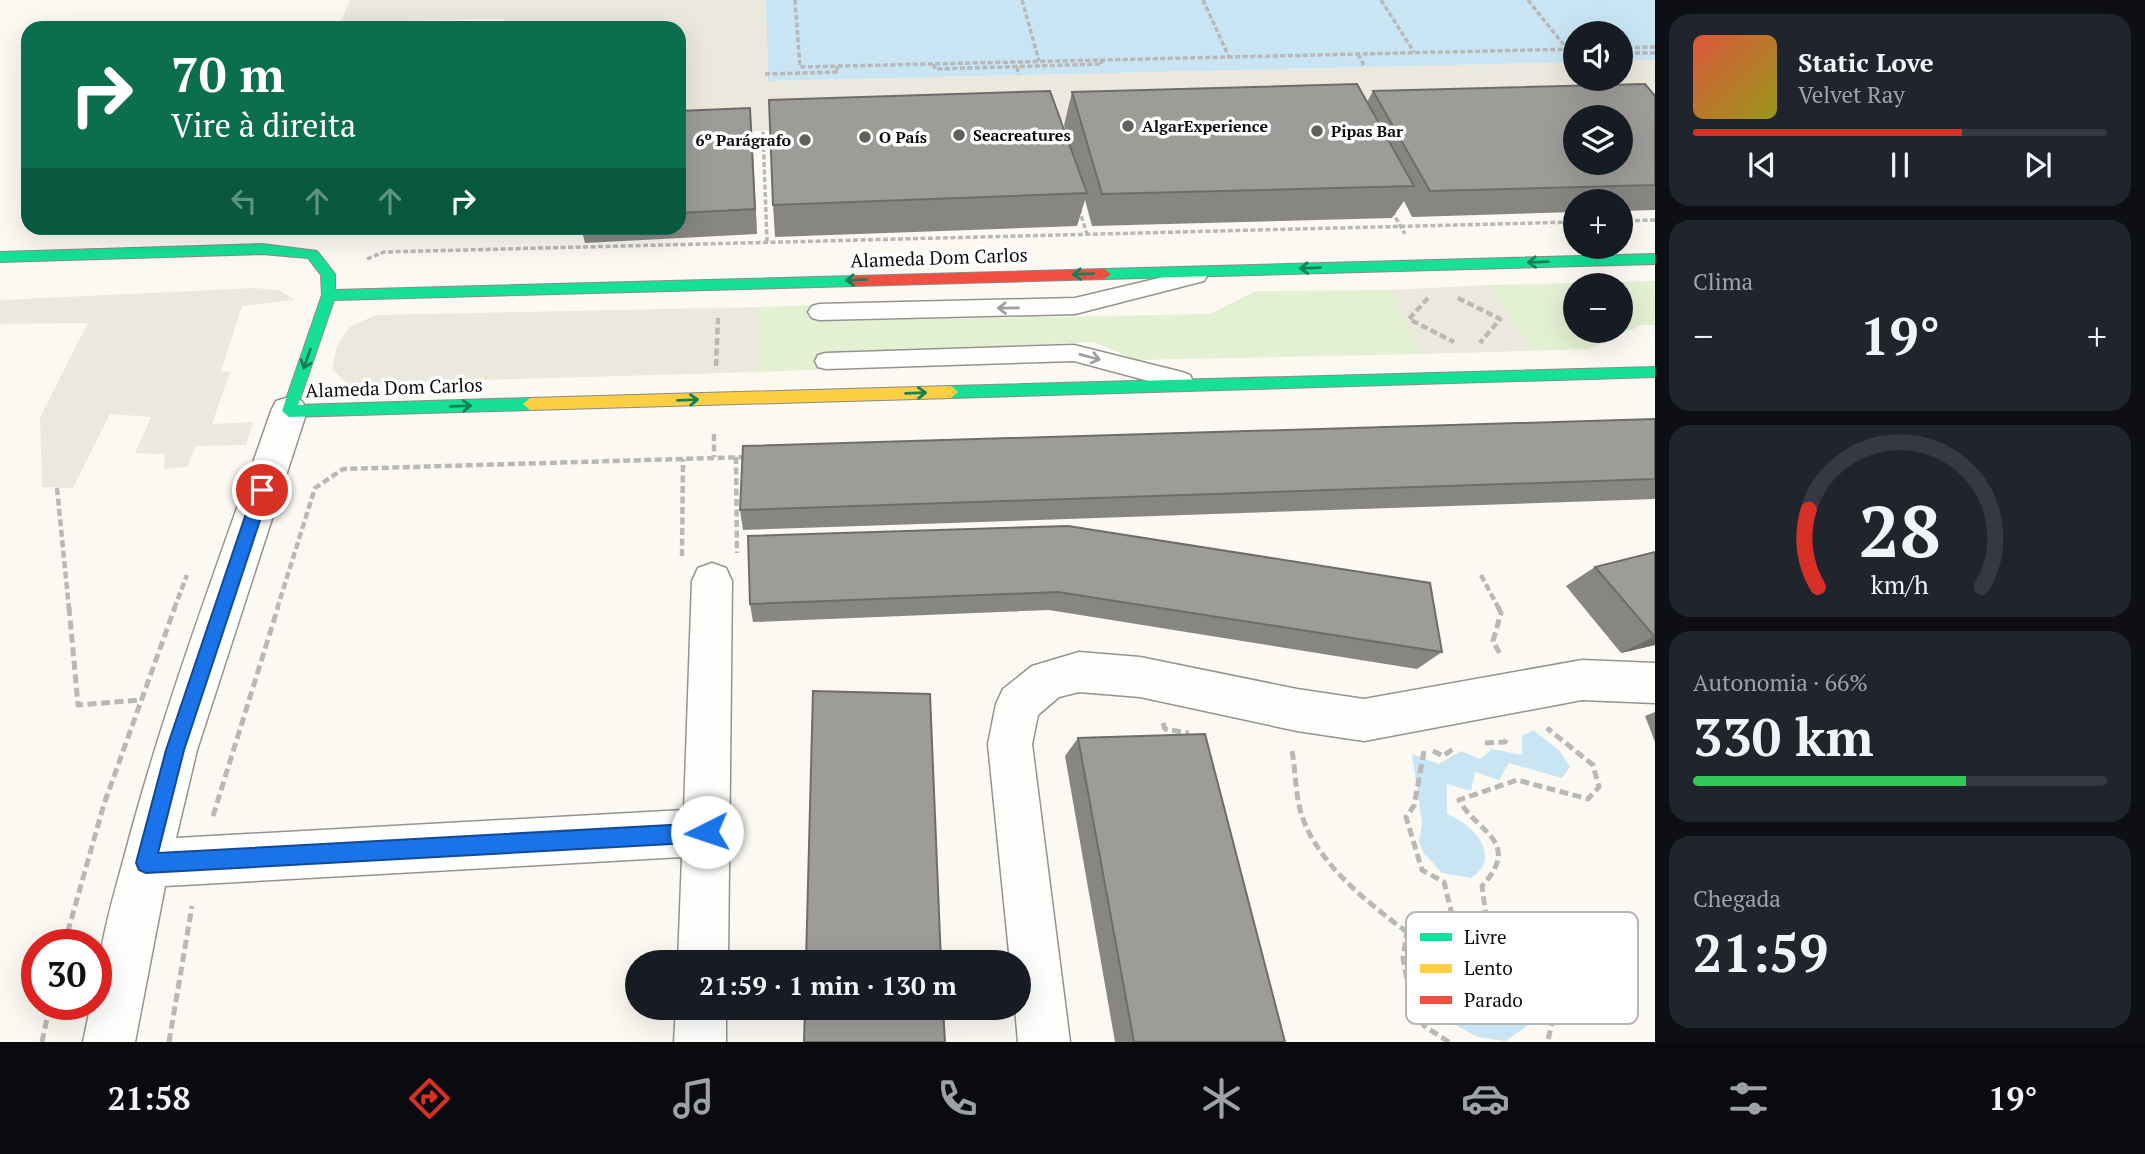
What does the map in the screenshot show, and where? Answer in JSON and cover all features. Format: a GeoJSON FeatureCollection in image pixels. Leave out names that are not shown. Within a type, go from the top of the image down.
{"type":"FeatureCollection","features":[{"type":"Feature","properties":{"kind":"street"},"geometry":{"type":"LineString","coordinates":[[0,257],[262,249],[313,254],[328,274],[329,295]]}},
{"type":"Feature","properties":{"kind":"street","name":"Alameda Dom Carlos"},"geometry":{"type":"LineString","coordinates":[[1655,259],[329,295],[289,411],[1655,372]]}},
{"type":"Feature","properties":{"kind":"street"},"geometry":{"type":"LineString","coordinates":[[109,1042],[146,863],[175,750],[289,411]]}},
{"type":"Feature","properties":{"kind":"street"},"geometry":{"type":"LineString","coordinates":[[703,950],[710,572]]}},
{"type":"Feature","properties":{"kind":"street"},"geometry":{"type":"LineString","coordinates":[[1044,1042],[1010,744],[1018,705],[1047,680],[1079,672],[1140,677],[1297,710],[1364,720],[1525,702],[1582,680],[1655,683]]}},
{"type":"Feature","properties":{"kind":"street"},"geometry":{"type":"LineString","coordinates":[[146,863],[707,832]]}},
{"type":"Feature","properties":{"kind":"street"},"geometry":{"type":"LineString","coordinates":[[700,1042],[701,1020]]}},
{"type":"Feature","properties":{"kind":"lane"},"geometry":{"type":"LineString","coordinates":[[1618,260],[1655,268]]}},
{"type":"Feature","properties":{"kind":"lane"},"geometry":{"type":"LineString","coordinates":[[819,312],[1075,306],[1219,270]]}},
{"type":"Feature","properties":{"kind":"lane"},"geometry":{"type":"LineString","coordinates":[[826,361],[1074,352],[1196,385]]}},
{"type":"Feature","properties":{"kind":"path"},"geometry":{"type":"LineString","coordinates":[[794,0],[800,67],[1563,49]]}},
{"type":"Feature","properties":{"kind":"path"},"geometry":{"type":"LineString","coordinates":[[1022,0],[1039,61]]}},
{"type":"Feature","properties":{"kind":"path"},"geometry":{"type":"LineString","coordinates":[[1203,0],[1229,57]]}},
{"type":"Feature","properties":{"kind":"path"},"geometry":{"type":"LineString","coordinates":[[1381,0],[1415,53]]}},
{"type":"Feature","properties":{"kind":"path"},"geometry":{"type":"LineString","coordinates":[[1528,0],[1563,44]]}},
{"type":"Feature","properties":{"kind":"path"},"geometry":{"type":"LineString","coordinates":[[1633,48],[1655,47]]}},
{"type":"Feature","properties":{"kind":"path"},"geometry":{"type":"LineString","coordinates":[[1633,54],[1655,53]]}},
{"type":"Feature","properties":{"kind":"path"},"geometry":{"type":"LineString","coordinates":[[1358,54],[1365,67]]}},
{"type":"Feature","properties":{"kind":"path"},"geometry":{"type":"LineString","coordinates":[[934,64],[935,69],[1102,64],[1101,60]]}},
{"type":"Feature","properties":{"kind":"path"},"geometry":{"type":"LineString","coordinates":[[765,74],[838,72],[837,66]]}},
{"type":"Feature","properties":{"kind":"path"},"geometry":{"type":"LineString","coordinates":[[1017,67],[1019,75]]}},
{"type":"Feature","properties":{"kind":"path"},"geometry":{"type":"LineString","coordinates":[[763,132],[766,242]]}},
{"type":"Feature","properties":{"kind":"path"},"geometry":{"type":"LineString","coordinates":[[1075,197],[1087,234]]}},
{"type":"Feature","properties":{"kind":"path"},"geometry":{"type":"LineString","coordinates":[[1387,201],[1399,226]]}},
{"type":"Feature","properties":{"kind":"path"},"geometry":{"type":"LineString","coordinates":[[1633,221],[1655,220]]}},
{"type":"Feature","properties":{"kind":"path"},"geometry":{"type":"LineString","coordinates":[[328,274],[384,252],[1563,222]]}},
{"type":"Feature","properties":{"kind":"path"},"geometry":{"type":"LineString","coordinates":[[714,457],[721,243]]}},
{"type":"Feature","properties":{"kind":"path"},"geometry":{"type":"LineString","coordinates":[[1450,294],[1500,318],[1472,352]]}},
{"type":"Feature","properties":{"kind":"path"},"geometry":{"type":"LineString","coordinates":[[1431,296],[1409,319],[1462,346]]}},
{"type":"Feature","properties":{"kind":"path"},"geometry":{"type":"LineString","coordinates":[[710,572],[736,457]]}},
{"type":"Feature","properties":{"kind":"path"},"geometry":{"type":"LineString","coordinates":[[169,1042],[187,929],[207,834],[315,488],[343,469],[750,457]]}},
{"type":"Feature","properties":{"kind":"path"},"geometry":{"type":"LineString","coordinates":[[683,458],[710,572]]}},
{"type":"Feature","properties":{"kind":"path"},"geometry":{"type":"LineString","coordinates":[[57,488],[78,705],[140,700]]}},
{"type":"Feature","properties":{"kind":"path"},"geometry":{"type":"LineString","coordinates":[[68,929],[80,874],[140,700],[189,570]]}},
{"type":"Feature","properties":{"kind":"path"},"geometry":{"type":"LineString","coordinates":[[1481,575],[1501,613],[1493,641],[1525,702],[1593,765],[1599,787],[1588,799],[1517,780],[1459,800],[1464,813],[1488,830],[1499,855],[1494,874],[1482,886],[1485,912]]}},
{"type":"Feature","properties":{"kind":"path"},"geometry":{"type":"LineString","coordinates":[[1473,743],[1504,742],[1525,702]]}},
{"type":"Feature","properties":{"kind":"path"},"geometry":{"type":"LineString","coordinates":[[1161,716],[1165,729],[1203,735]]}},
{"type":"Feature","properties":{"kind":"path"},"geometry":{"type":"LineString","coordinates":[[1290,740],[1303,819],[1330,861],[1381,913],[1406,931]]}},
{"type":"Feature","properties":{"kind":"path"},"geometry":{"type":"LineString","coordinates":[[1451,912],[1444,882],[1422,870],[1406,817],[1414,806],[1425,748],[1443,755],[1462,744]]}},
{"type":"Feature","properties":{"kind":"path"},"geometry":{"type":"LineString","coordinates":[[1280,748],[1292,750]]}},
{"type":"Feature","properties":{"kind":"path"},"geometry":{"type":"LineString","coordinates":[[1406,938],[1403,958],[1406,974]]}},
{"type":"Feature","properties":{"kind":"path"},"geometry":{"type":"LineString","coordinates":[[42,1042],[47,1020]]}},
{"type":"Feature","properties":{"kind":"path"},"geometry":{"type":"LineString","coordinates":[[1422,1024],[1449,1042]]}},
{"type":"Feature","properties":{"kind":"path"},"geometry":{"type":"LineString","coordinates":[[1547,1042],[1551,1024]]}},
{"type":"Feature","properties":{"kind":"green space"},"geometry":{"type":"Polygon","coordinates":[[[1655,281],[1655,325],[1642,325],[1633,329],[1633,282],[1655,281]]]}},
{"type":"Feature","properties":{"kind":"green space"},"geometry":{"type":"Polygon","coordinates":[[[1563,283],[1563,343],[1602,343],[1588,349],[1530,351],[1490,285],[1563,283]]]}},
{"type":"Feature","properties":{"kind":"green space"},"geometry":{"type":"Polygon","coordinates":[[[1390,290],[1421,354],[1137,360],[1094,342],[831,353],[832,369],[760,372],[758,307],[827,305],[826,321],[1210,314],[1256,291],[1390,290]]]}},
{"type":"Feature","properties":{"kind":"shaded area"},"geometry":{"type":"Polygon","coordinates":[[[350,0],[766,0],[768,81],[1563,62],[1563,91],[1633,91],[1633,60],[1655,60],[1655,108],[1633,108],[1633,105],[1563,105],[1563,110],[1051,121],[686,134],[686,21],[341,21],[350,0]]]}},
{"type":"Feature","properties":{"kind":"shaded area"},"geometry":{"type":"Polygon","coordinates":[[[1490,285],[1530,351],[1421,354],[1390,290],[1490,285]]]}},
{"type":"Feature","properties":{"kind":"shaded area"},"geometry":{"type":"Polygon","coordinates":[[[255,288],[279,290],[295,300],[242,306],[221,371],[230,372],[212,424],[253,422],[246,445],[196,446],[187,467],[164,469],[165,454],[135,453],[151,417],[110,414],[73,488],[42,487],[40,417],[88,323],[0,324],[0,300],[255,288]]]}},
{"type":"Feature","properties":{"kind":"shaded area"},"geometry":{"type":"Polygon","coordinates":[[[758,307],[760,372],[347,384],[332,369],[337,346],[349,327],[376,315],[758,307]]]}},
{"type":"Feature","properties":{"kind":"water"},"geometry":{"type":"Polygon","coordinates":[[[766,0],[1655,0],[1655,60],[1633,60],[1633,21],[1563,21],[1563,62],[768,81],[766,0]]]}},
{"type":"Feature","properties":{"kind":"water"},"geometry":{"type":"Polygon","coordinates":[[[1533,730],[1559,750],[1570,767],[1562,778],[1509,763],[1499,780],[1475,772],[1471,791],[1447,784],[1447,814],[1474,833],[1481,842],[1485,860],[1471,878],[1442,873],[1423,852],[1419,842],[1422,823],[1412,754],[1439,764],[1461,751],[1480,759],[1492,749],[1522,755],[1522,736],[1533,730]]]}},
{"type":"Feature","properties":{"kind":"water"},"geometry":{"type":"Polygon","coordinates":[[[1453,1024],[1527,1024],[1505,1041],[1478,1037],[1453,1024]]]}},
{"type":"Feature","properties":{"kind":"building"},"geometry":{"type":"Polygon","coordinates":[[[1357,84],[1414,186],[1102,194],[1072,92],[1357,84]]]}},
{"type":"Feature","properties":{"kind":"building"},"geometry":{"type":"Polygon","coordinates":[[[1633,84],[1645,84],[1655,96],[1655,185],[1430,191],[1373,91],[1563,86],[1563,91],[1633,91],[1633,84]]]}},
{"type":"Feature","properties":{"kind":"building"},"geometry":{"type":"Polygon","coordinates":[[[1050,91],[1087,193],[773,205],[769,100],[1050,91]]]}},
{"type":"Feature","properties":{"kind":"building"},"geometry":{"type":"Polygon","coordinates":[[[750,108],[755,209],[686,213],[686,111],[750,108]]]}},
{"type":"Feature","properties":{"kind":"building"},"geometry":{"type":"Polygon","coordinates":[[[1655,419],[1655,479],[740,510],[743,446],[1655,419]]]}},
{"type":"Feature","properties":{"kind":"building"},"geometry":{"type":"Polygon","coordinates":[[[1068,526],[1430,583],[1442,652],[1058,592],[750,604],[748,536],[1068,526]]]}},
{"type":"Feature","properties":{"kind":"building"},"geometry":{"type":"Polygon","coordinates":[[[1655,552],[1655,636],[1654,636],[1595,567],[1655,552]]]}},
{"type":"Feature","properties":{"kind":"building"},"geometry":{"type":"Polygon","coordinates":[[[813,691],[930,694],[941,950],[806,950],[813,691]]]}},
{"type":"Feature","properties":{"kind":"building"},"geometry":{"type":"Polygon","coordinates":[[[1205,734],[1285,1042],[1134,1042],[1078,738],[1205,734]]]}},
{"type":"Feature","properties":{"kind":"building"},"geometry":{"type":"Polygon","coordinates":[[[805,1020],[944,1020],[945,1042],[804,1042],[805,1020]]]}},
{"type":"Feature","properties":{"kind":"traffic: fast"},"geometry":{"type":"LineString","coordinates":[[0,257],[262,249],[312,254],[328,274],[329,295],[289,411],[530,404]]}},
{"type":"Feature","properties":{"kind":"traffic: fast"},"geometry":{"type":"LineString","coordinates":[[1104,274],[1655,259]]}},
{"type":"Feature","properties":{"kind":"traffic: fast"},"geometry":{"type":"LineString","coordinates":[[329,295],[855,281]]}},
{"type":"Feature","properties":{"kind":"traffic: fast"},"geometry":{"type":"LineString","coordinates":[[951,392],[1655,372]]}},
{"type":"Feature","properties":{"kind":"traffic: slow"},"geometry":{"type":"LineString","coordinates":[[530,404],[951,392]]}},
{"type":"Feature","properties":{"kind":"traffic: jam"},"geometry":{"type":"LineString","coordinates":[[855,281],[1104,274]]}},
{"type":"Feature","properties":{"kind":"place","name":"AlgarExperience"},"geometry":{"type":"Point","coordinates":[1128,126]}},
{"type":"Feature","properties":{"kind":"place","name":"Pipas Bar"},"geometry":{"type":"Point","coordinates":[1317,131]}},
{"type":"Feature","properties":{"kind":"place","name":"Seacreatures"},"geometry":{"type":"Point","coordinates":[959,135]}},
{"type":"Feature","properties":{"kind":"place","name":"O País"},"geometry":{"type":"Point","coordinates":[865,137]}},
{"type":"Feature","properties":{"kind":"place","name":"6º Parágrafo"},"geometry":{"type":"Point","coordinates":[805,140]}},
{"type":"Feature","properties":{"kind":"route"},"geometry":{"type":"LineString","coordinates":[[262,490],[175,750],[146,863],[707,832]]}}]}
